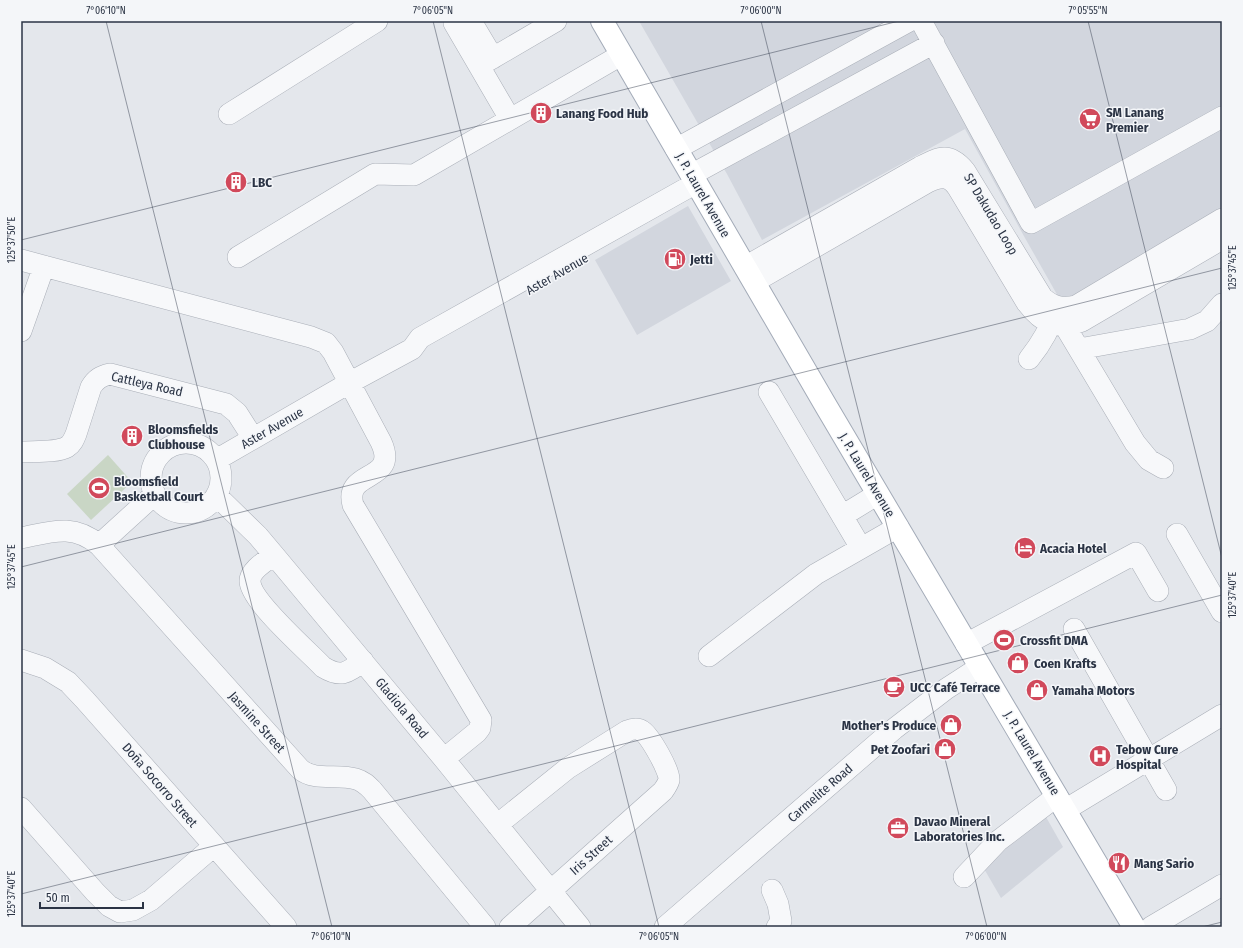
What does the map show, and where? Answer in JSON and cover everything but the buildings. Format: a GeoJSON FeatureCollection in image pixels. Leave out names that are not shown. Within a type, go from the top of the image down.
{"type":"FeatureCollection","features":[{"type":"Feature","properties":{"kind":"main road","name":"J. P. Laurel Avenue"},"geometry":{"type":"LineString","coordinates":[[602,21],[749,275],[1134,927]]}},
{"type":"Feature","properties":{"kind":"street"},"geometry":{"type":"LineString","coordinates":[[228,114],[377,21]]}},
{"type":"Feature","properties":{"kind":"street"},"geometry":{"type":"LineString","coordinates":[[486,62],[556,21]]}},
{"type":"Feature","properties":{"kind":"street"},"geometry":{"type":"LineString","coordinates":[[676,149],[909,21]]}},
{"type":"Feature","properties":{"kind":"street"},"geometry":{"type":"LineString","coordinates":[[922,21],[1031,222],[1222,117]]}},
{"type":"Feature","properties":{"kind":"street"},"geometry":{"type":"LineString","coordinates":[[463,22],[486,62],[510,119]]}},
{"type":"Feature","properties":{"kind":"street","name":"Aster Avenue"},"geometry":{"type":"LineString","coordinates":[[216,460],[349,383],[412,349],[420,338],[444,332],[583,253],[934,43]]}},
{"type":"Feature","properties":{"kind":"street"},"geometry":{"type":"LineString","coordinates":[[238,257],[375,174],[414,175],[621,55]]}},
{"type":"Feature","properties":{"kind":"street","name":"SP Dakudao Loop"},"geometry":{"type":"LineString","coordinates":[[749,275],[856,213],[936,159],[952,159],[959,163],[965,171],[1042,297],[1048,303],[1058,319]]}},
{"type":"Feature","properties":{"kind":"street"},"geometry":{"type":"LineString","coordinates":[[1166,262],[1222,219]]}},
{"type":"Feature","properties":{"kind":"street"},"geometry":{"type":"LineString","coordinates":[[1029,359],[1067,308],[1076,306],[1166,262],[1222,239]]}},
{"type":"Feature","properties":{"kind":"street"},"geometry":{"type":"LineString","coordinates":[[21,260],[320,340],[326,343],[381,442],[386,455],[386,461],[382,466],[354,487],[352,495],[353,505],[481,720],[482,725],[477,732],[444,759]]}},
{"type":"Feature","properties":{"kind":"street"},"geometry":{"type":"LineString","coordinates":[[21,331],[44,266]]}},
{"type":"Feature","properties":{"kind":"street"},"geometry":{"type":"LineString","coordinates":[[1079,349],[1190,330],[1207,321],[1222,304]]}},
{"type":"Feature","properties":{"kind":"street"},"geometry":{"type":"LineString","coordinates":[[1058,319],[1079,349],[1135,443],[1149,460],[1163,468]]}},
{"type":"Feature","properties":{"kind":"street","name":"Cattleya Road"},"geometry":{"type":"LineString","coordinates":[[21,452],[61,449],[73,441],[94,381],[99,377],[110,374],[226,404],[238,413],[253,438]]}},
{"type":"Feature","properties":{"kind":"street"},"geometry":{"type":"LineString","coordinates":[[769,392],[861,548]]}},
{"type":"Feature","properties":{"kind":"street"},"geometry":{"type":"LineString","coordinates":[[180,443],[195,444],[207,450],[216,460],[221,472],[221,484],[216,496],[208,506],[202,510],[182,514],[175,512],[163,505],[155,494],[151,480],[153,466],[156,459],[167,449],[180,443]]}},
{"type":"Feature","properties":{"kind":"street"},"geometry":{"type":"LineString","coordinates":[[99,546],[155,494]]}},
{"type":"Feature","properties":{"kind":"street"},"geometry":{"type":"LineString","coordinates":[[842,516],[878,494]]}},
{"type":"Feature","properties":{"kind":"street","name":"Gladiola Road"},"geometry":{"type":"LineString","coordinates":[[216,496],[258,536],[444,759],[580,927]]}},
{"type":"Feature","properties":{"kind":"street"},"geometry":{"type":"LineString","coordinates":[[709,656],[816,574],[898,527]]}},
{"type":"Feature","properties":{"kind":"street","name":"Jasmine Street"},"geometry":{"type":"LineString","coordinates":[[21,538],[59,532],[74,532],[90,538],[99,546],[300,769],[306,774],[314,776],[340,776],[357,779],[364,782],[486,927]]}},
{"type":"Feature","properties":{"kind":"street"},"geometry":{"type":"LineString","coordinates":[[1177,534],[1222,612]]}},
{"type":"Feature","properties":{"kind":"street"},"geometry":{"type":"LineString","coordinates":[[966,644],[1136,553],[1158,591]]}},
{"type":"Feature","properties":{"kind":"street"},"geometry":{"type":"LineString","coordinates":[[274,555],[256,568],[250,581],[256,596],[265,608],[323,667],[333,673],[341,674],[348,672],[363,661]]}},
{"type":"Feature","properties":{"kind":"street"},"geometry":{"type":"LineString","coordinates":[[1074,629],[1166,790]]}},
{"type":"Feature","properties":{"kind":"street","name":"Doña Socorro Street"},"geometry":{"type":"LineString","coordinates":[[21,660],[45,668],[68,682],[286,927]]}},
{"type":"Feature","properties":{"kind":"street","name":"Carmelite Road"},"geometry":{"type":"LineString","coordinates":[[667,927],[894,729],[946,689],[980,667]]}},
{"type":"Feature","properties":{"kind":"street"},"geometry":{"type":"LineString","coordinates":[[964,877],[998,841],[1061,803],[1150,760],[1222,715]]}},
{"type":"Feature","properties":{"kind":"street","name":"Iris Street"},"geometry":{"type":"LineString","coordinates":[[497,825],[568,768],[632,729],[642,731],[647,736],[667,769],[669,781],[663,791],[510,927]]}},
{"type":"Feature","properties":{"kind":"street"},"geometry":{"type":"LineString","coordinates":[[21,808],[108,906],[120,912],[133,910],[151,900],[214,846]]}},
{"type":"Feature","properties":{"kind":"street"},"geometry":{"type":"LineString","coordinates":[[1151,927],[1222,885]]}},
{"type":"Feature","properties":{"kind":"street"},"geometry":{"type":"LineString","coordinates":[[772,890],[778,904],[781,921],[777,927]]}},
{"type":"Feature","properties":{"kind":"shaded area"},"geometry":{"type":"Polygon","coordinates":[[[639,21],[1222,21],[1222,212],[1075,298],[1059,298],[965,129],[762,240],[727,174],[639,21]]]}},
{"type":"Feature","properties":{"kind":"shaded area"},"geometry":{"type":"Polygon","coordinates":[[[688,206],[731,281],[637,335],[595,260],[688,206]]]}},
{"type":"Feature","properties":{"kind":"shaded area"},"geometry":{"type":"Polygon","coordinates":[[[1046,817],[1063,847],[1001,898],[983,867],[1046,817]]]}},
{"type":"Feature","properties":{"kind":"green space","name":"Bloomsfield Basketball Court"},"geometry":{"type":"Polygon","coordinates":[[[108,455],[132,482],[91,520],[67,494],[108,455]]]}},
{"type":"Feature","properties":{"kind":"place","name":"Lanang Food Hub"},"geometry":{"type":"Point","coordinates":[541,113]}},
{"type":"Feature","properties":{"kind":"place","name":"SM Lanang Premier"},"geometry":{"type":"Point","coordinates":[1090,119]}},
{"type":"Feature","properties":{"kind":"place","name":"LBC"},"geometry":{"type":"Point","coordinates":[236,182]}},
{"type":"Feature","properties":{"kind":"place","name":"Jetti"},"geometry":{"type":"Point","coordinates":[675,259]}},
{"type":"Feature","properties":{"kind":"place","name":"Bloomsfields Clubhouse"},"geometry":{"type":"Point","coordinates":[132,436]}},
{"type":"Feature","properties":{"kind":"place","name":"Bloomsfield Basketball Court"},"geometry":{"type":"Point","coordinates":[99,488]}},
{"type":"Feature","properties":{"kind":"place","name":"Acacia Hotel"},"geometry":{"type":"Point","coordinates":[1025,548]}},
{"type":"Feature","properties":{"kind":"place","name":"Crossfit DMA"},"geometry":{"type":"Point","coordinates":[1004,640]}},
{"type":"Feature","properties":{"kind":"place","name":"Coen Krafts"},"geometry":{"type":"Point","coordinates":[1018,663]}},
{"type":"Feature","properties":{"kind":"place","name":"UCC Café Terrace"},"geometry":{"type":"Point","coordinates":[894,687]}},
{"type":"Feature","properties":{"kind":"place","name":"Yamaha Motors"},"geometry":{"type":"Point","coordinates":[1037,690]}},
{"type":"Feature","properties":{"kind":"place","name":"Mother's Produce"},"geometry":{"type":"Point","coordinates":[951,725]}},
{"type":"Feature","properties":{"kind":"place","name":"Pet Zoofari"},"geometry":{"type":"Point","coordinates":[945,749]}},
{"type":"Feature","properties":{"kind":"place","name":"Tebow Cure Hospital"},"geometry":{"type":"Point","coordinates":[1100,756]}},
{"type":"Feature","properties":{"kind":"place","name":"Davao Mineral Laboratories Inc."},"geometry":{"type":"Point","coordinates":[898,828]}},
{"type":"Feature","properties":{"kind":"place","name":"Mang Sario"},"geometry":{"type":"Point","coordinates":[1119,863]}}]}
